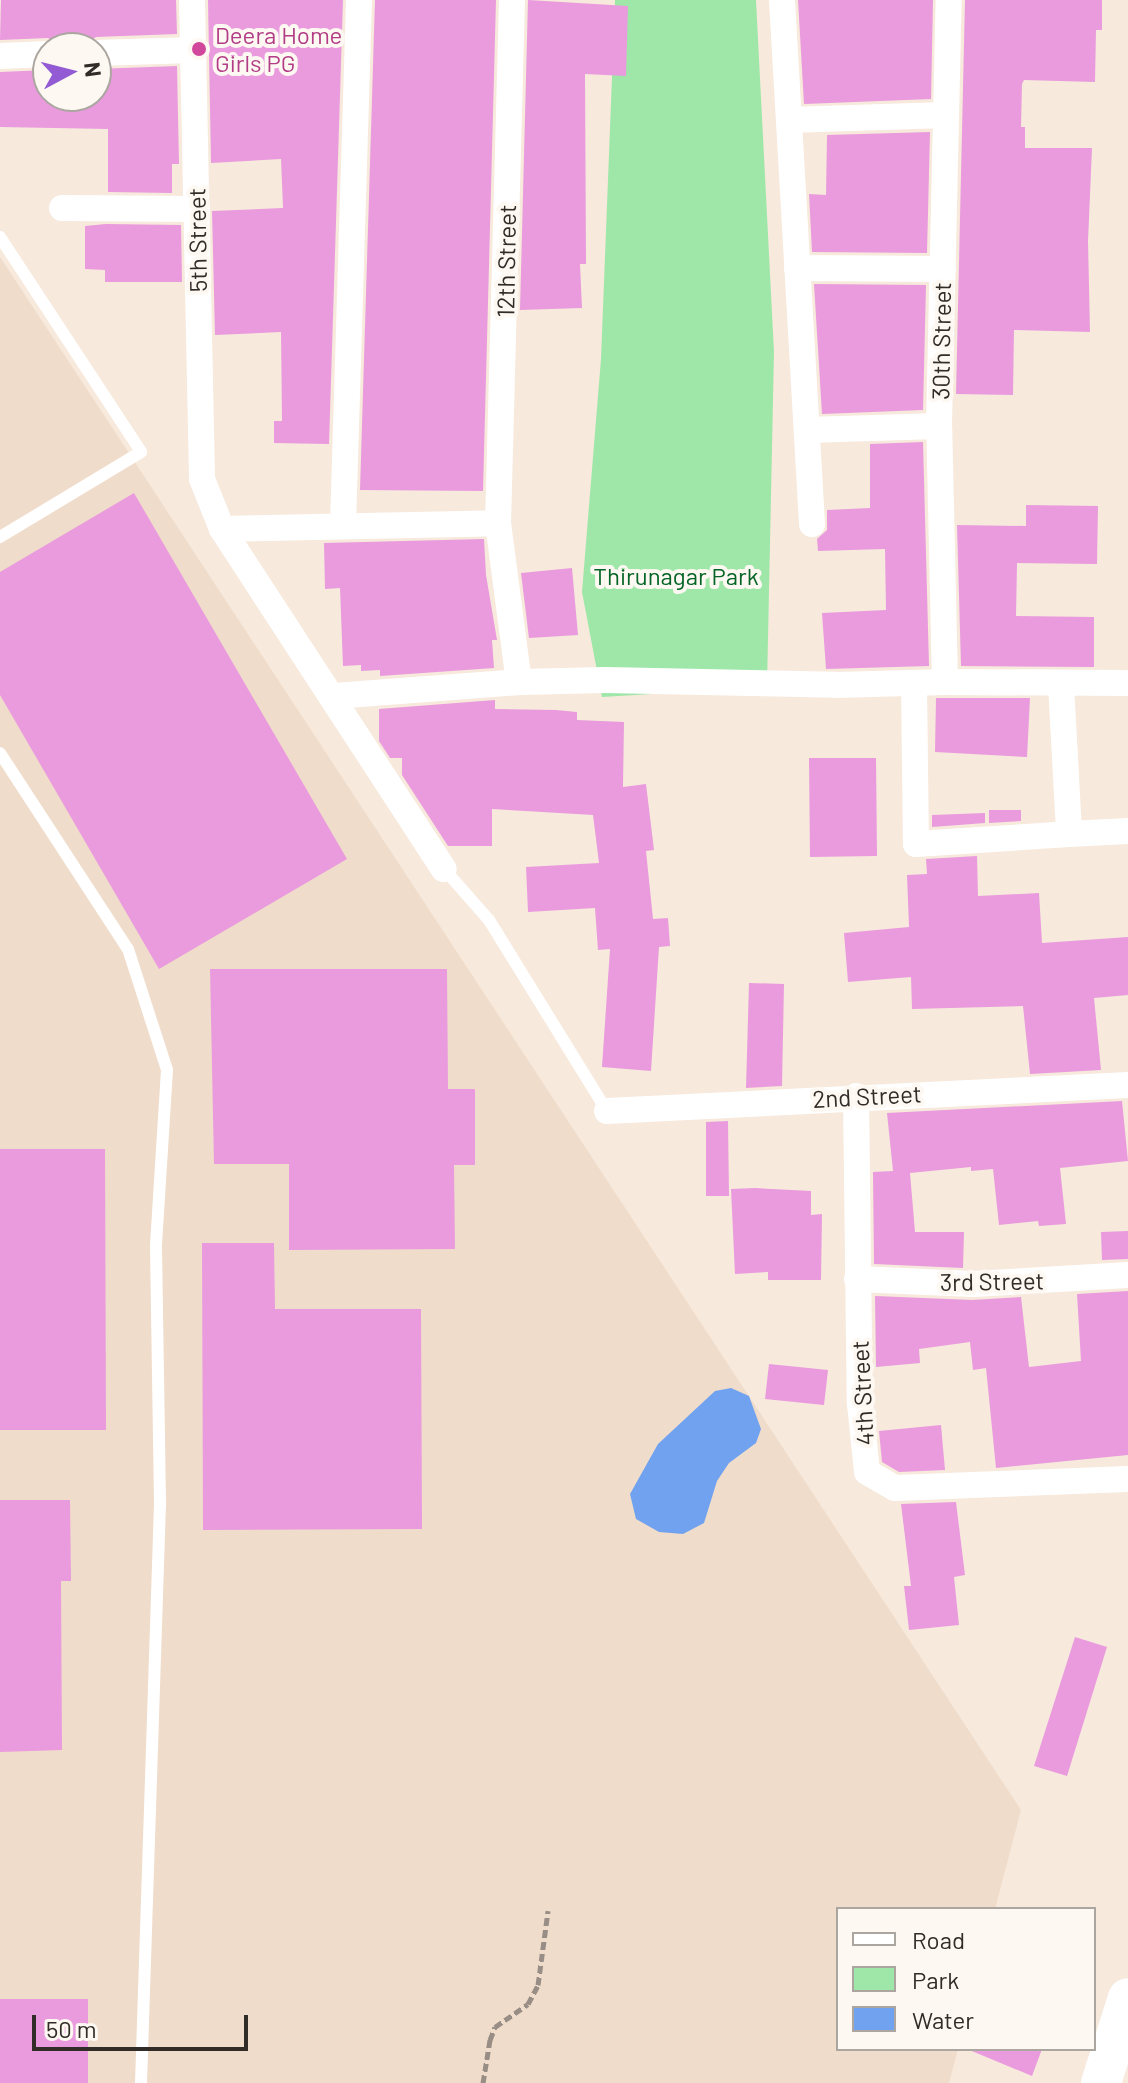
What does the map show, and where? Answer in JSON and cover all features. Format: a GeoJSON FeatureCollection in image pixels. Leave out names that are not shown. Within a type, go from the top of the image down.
{"type":"FeatureCollection","features":[{"type":"Feature","properties":{"kind":"main road"},"geometry":{"type":"LineString","coordinates":[[1101,2083],[1128,1998]]}},
{"type":"Feature","properties":{"kind":"street","name":"5th Street"},"geometry":{"type":"LineString","coordinates":[[192,0],[202,479],[222,529]]}},
{"type":"Feature","properties":{"kind":"street"},"geometry":{"type":"LineString","coordinates":[[343,525],[359,0]]}},
{"type":"Feature","properties":{"kind":"street","name":"12th Street"},"geometry":{"type":"LineString","coordinates":[[512,0],[498,523],[519,682]]}},
{"type":"Feature","properties":{"kind":"street"},"geometry":{"type":"LineString","coordinates":[[782,0],[812,524]]}},
{"type":"Feature","properties":{"kind":"street","name":"30th Street"},"geometry":{"type":"LineString","coordinates":[[945,682],[939,426],[949,0]]}},
{"type":"Feature","properties":{"kind":"street"},"geometry":{"type":"LineString","coordinates":[[112,53],[193,50]]}},
{"type":"Feature","properties":{"kind":"street"},"geometry":{"type":"LineString","coordinates":[[0,56],[32,55]]}},
{"type":"Feature","properties":{"kind":"street"},"geometry":{"type":"LineString","coordinates":[[789,120],[946,115]]}},
{"type":"Feature","properties":{"kind":"street"},"geometry":{"type":"LineString","coordinates":[[62,208],[197,209]]}},
{"type":"Feature","properties":{"kind":"street"},"geometry":{"type":"LineString","coordinates":[[797,268],[943,269]]}},
{"type":"Feature","properties":{"kind":"street"},"geometry":{"type":"LineString","coordinates":[[807,430],[939,426]]}},
{"type":"Feature","properties":{"kind":"street"},"geometry":{"type":"LineString","coordinates":[[222,529],[498,523]]}},
{"type":"Feature","properties":{"kind":"street"},"geometry":{"type":"LineString","coordinates":[[222,529],[334,696],[444,869]]}},
{"type":"Feature","properties":{"kind":"street"},"geometry":{"type":"LineString","coordinates":[[334,696],[519,682],[1128,683]]}},
{"type":"Feature","properties":{"kind":"street"},"geometry":{"type":"LineString","coordinates":[[914,684],[916,844],[1128,831]]}},
{"type":"Feature","properties":{"kind":"street"},"geometry":{"type":"LineString","coordinates":[[1061,684],[1069,834]]}},
{"type":"Feature","properties":{"kind":"street","name":"2nd Street"},"geometry":{"type":"LineString","coordinates":[[607,1111],[856,1096],[1128,1085]]}},
{"type":"Feature","properties":{"kind":"street","name":"4th Street"},"geometry":{"type":"LineString","coordinates":[[856,1096],[860,1404],[867,1472],[895,1488],[1128,1479]]}},
{"type":"Feature","properties":{"kind":"street","name":"3rd Street"},"geometry":{"type":"LineString","coordinates":[[857,1279],[973,1284],[1128,1275]]}},
{"type":"Feature","properties":{"kind":"lane"},"geometry":{"type":"LineString","coordinates":[[0,237],[141,452],[0,537]]}},
{"type":"Feature","properties":{"kind":"lane"},"geometry":{"type":"LineString","coordinates":[[0,753],[128,949],[167,1070],[156,1247],[160,1504],[141,2083]]}},
{"type":"Feature","properties":{"kind":"lane"},"geometry":{"type":"LineString","coordinates":[[444,869],[489,920],[607,1111]]}},
{"type":"Feature","properties":{"kind":"path"},"geometry":{"type":"LineString","coordinates":[[483,2083],[495,2027],[528,2004],[538,1985],[548,1911]]}},
{"type":"Feature","properties":{"kind":"shaded area"},"geometry":{"type":"Polygon","coordinates":[[[0,257],[1021,1810],[996,1907],[836,1907],[836,2051],[957,2051],[949,2083],[0,2083],[0,257]]]}},
{"type":"Feature","properties":{"kind":"green space","name":"Thirunagar Park"},"geometry":{"type":"Polygon","coordinates":[[[615,0],[756,0],[774,352],[767,687],[602,697],[582,592],[601,359],[615,0]]]}},
{"type":"Feature","properties":{"kind":"water"},"geometry":{"type":"Polygon","coordinates":[[[731,1388],[749,1396],[761,1429],[756,1443],[729,1463],[717,1481],[704,1523],[683,1534],[659,1532],[636,1519],[630,1494],[658,1444],[715,1391],[731,1388]]]}},
{"type":"Feature","properties":{"kind":"building"},"geometry":{"type":"Polygon","coordinates":[[[1,0],[176,0],[177,34],[112,36],[112,32],[32,32],[32,39],[0,40],[1,0]]]}},
{"type":"Feature","properties":{"kind":"building"},"geometry":{"type":"Polygon","coordinates":[[[208,0],[343,0],[329,444],[274,443],[274,421],[282,421],[281,332],[215,335],[212,211],[283,208],[281,159],[211,163],[208,0]]]}},
{"type":"Feature","properties":{"kind":"building"},"geometry":{"type":"Polygon","coordinates":[[[375,0],[496,0],[483,491],[360,490],[375,0]]]}},
{"type":"Feature","properties":{"kind":"building"},"geometry":{"type":"Polygon","coordinates":[[[528,0],[628,6],[626,76],[585,74],[586,264],[580,264],[582,308],[520,310],[528,0]]]}},
{"type":"Feature","properties":{"kind":"building"},"geometry":{"type":"Polygon","coordinates":[[[798,0],[933,0],[931,99],[804,104],[798,0]]]}},
{"type":"Feature","properties":{"kind":"building"},"geometry":{"type":"Polygon","coordinates":[[[965,0],[1102,0],[1102,30],[1096,30],[1095,82],[1024,80],[1022,84],[1021,127],[1025,127],[1025,148],[1092,148],[1088,241],[1090,332],[1014,330],[1013,395],[956,394],[965,0]]]}},
{"type":"Feature","properties":{"kind":"building"},"geometry":{"type":"Polygon","coordinates":[[[177,66],[179,164],[172,164],[172,193],[108,192],[108,129],[0,127],[0,72],[32,71],[32,112],[112,112],[112,68],[177,66]]]}},
{"type":"Feature","properties":{"kind":"building"},"geometry":{"type":"Polygon","coordinates":[[[930,132],[927,253],[812,252],[809,194],[826,195],[827,135],[930,132]]]}},
{"type":"Feature","properties":{"kind":"building"},"geometry":{"type":"Polygon","coordinates":[[[181,225],[182,282],[105,282],[105,270],[85,269],[85,226],[181,225]]]}},
{"type":"Feature","properties":{"kind":"building"},"geometry":{"type":"Polygon","coordinates":[[[814,284],[926,285],[923,410],[822,414],[814,284]]]}},
{"type":"Feature","properties":{"kind":"building"},"geometry":{"type":"Polygon","coordinates":[[[923,442],[929,666],[826,669],[822,613],[886,610],[885,549],[818,551],[817,539],[827,530],[827,510],[870,508],[870,444],[923,442]]]}},
{"type":"Feature","properties":{"kind":"building"},"geometry":{"type":"Polygon","coordinates":[[[134,493],[347,859],[159,969],[0,695],[0,572],[134,493]]]}},
{"type":"Feature","properties":{"kind":"building"},"geometry":{"type":"Polygon","coordinates":[[[1026,505],[1098,506],[1097,564],[1017,563],[1016,616],[1094,617],[1094,667],[961,666],[957,525],[1026,526],[1026,505]]]}},
{"type":"Feature","properties":{"kind":"building"},"geometry":{"type":"Polygon","coordinates":[[[484,539],[486,575],[497,640],[492,640],[494,668],[380,676],[380,670],[361,671],[361,665],[343,666],[340,588],[325,589],[324,543],[484,539]]]}},
{"type":"Feature","properties":{"kind":"building"},"geometry":{"type":"Polygon","coordinates":[[[572,568],[578,635],[529,638],[521,573],[572,568]]]}},
{"type":"Feature","properties":{"kind":"building"},"geometry":{"type":"Polygon","coordinates":[[[936,698],[1030,698],[1027,757],[935,752],[936,698]]]}},
{"type":"Feature","properties":{"kind":"building"},"geometry":{"type":"Polygon","coordinates":[[[495,700],[495,709],[577,712],[577,720],[624,722],[623,787],[646,784],[654,850],[646,851],[653,919],[668,918],[670,946],[659,947],[651,1071],[602,1067],[610,949],[598,950],[595,908],[528,912],[526,867],[599,863],[593,815],[492,809],[492,846],[448,846],[402,775],[402,758],[390,758],[379,741],[379,709],[495,700]]]}},
{"type":"Feature","properties":{"kind":"building"},"geometry":{"type":"Polygon","coordinates":[[[809,758],[876,758],[877,856],[810,857],[809,758]]]}},
{"type":"Feature","properties":{"kind":"building"},"geometry":{"type":"Polygon","coordinates":[[[989,810],[1021,810],[1021,821],[989,823],[989,810]]]}},
{"type":"Feature","properties":{"kind":"building"},"geometry":{"type":"Polygon","coordinates":[[[985,813],[985,823],[932,827],[932,815],[985,813]]]}},
{"type":"Feature","properties":{"kind":"building"},"geometry":{"type":"Polygon","coordinates":[[[977,856],[978,896],[1039,893],[1042,943],[1128,937],[1128,995],[1094,998],[1101,1070],[1030,1074],[1023,1006],[912,1009],[911,977],[848,982],[844,933],[909,927],[907,875],[927,874],[926,859],[977,856]]]}},
{"type":"Feature","properties":{"kind":"building"},"geometry":{"type":"Polygon","coordinates":[[[210,969],[447,969],[448,1089],[475,1089],[475,1165],[454,1165],[455,1249],[289,1250],[289,1164],[214,1164],[210,969]]]}},
{"type":"Feature","properties":{"kind":"building"},"geometry":{"type":"Polygon","coordinates":[[[749,983],[784,984],[782,1086],[746,1088],[749,983]]]}},
{"type":"Feature","properties":{"kind":"building"},"geometry":{"type":"Polygon","coordinates":[[[1122,1101],[1128,1161],[1060,1168],[1066,1224],[1039,1226],[1038,1221],[999,1225],[993,1169],[971,1171],[971,1167],[910,1173],[915,1232],[964,1232],[963,1268],[874,1264],[873,1172],[893,1171],[887,1113],[1122,1101]]]}},
{"type":"Feature","properties":{"kind":"building"},"geometry":{"type":"Polygon","coordinates":[[[728,1121],[729,1196],[706,1196],[706,1122],[728,1121]]]}},
{"type":"Feature","properties":{"kind":"building"},"geometry":{"type":"Polygon","coordinates":[[[0,1149],[105,1149],[106,1430],[0,1430],[0,1149]]]}},
{"type":"Feature","properties":{"kind":"building"},"geometry":{"type":"Polygon","coordinates":[[[731,1189],[811,1191],[811,1215],[822,1214],[821,1280],[768,1280],[768,1272],[735,1274],[731,1189]]]}},
{"type":"Feature","properties":{"kind":"building"},"geometry":{"type":"Polygon","coordinates":[[[1128,1231],[1128,1259],[1102,1260],[1101,1232],[1128,1231]]]}},
{"type":"Feature","properties":{"kind":"building"},"geometry":{"type":"Polygon","coordinates":[[[202,1243],[274,1243],[275,1309],[421,1309],[422,1529],[203,1530],[202,1243]]]}},
{"type":"Feature","properties":{"kind":"building"},"geometry":{"type":"Polygon","coordinates":[[[1128,1291],[1128,1455],[996,1468],[986,1368],[973,1370],[970,1342],[919,1349],[920,1363],[876,1367],[875,1296],[972,1300],[1021,1297],[1029,1367],[1081,1361],[1077,1294],[1128,1291]]]}},
{"type":"Feature","properties":{"kind":"building"},"geometry":{"type":"Polygon","coordinates":[[[769,1364],[828,1370],[824,1405],[765,1399],[769,1364]]]}},
{"type":"Feature","properties":{"kind":"building"},"geometry":{"type":"Polygon","coordinates":[[[941,1425],[945,1470],[899,1472],[882,1462],[879,1431],[941,1425]]]}},
{"type":"Feature","properties":{"kind":"building"},"geometry":{"type":"Polygon","coordinates":[[[0,1500],[70,1500],[71,1581],[61,1581],[62,1750],[0,1752],[0,1500]]]}},
{"type":"Feature","properties":{"kind":"building"},"geometry":{"type":"Polygon","coordinates":[[[956,1502],[965,1575],[954,1577],[959,1625],[909,1630],[904,1586],[911,1586],[901,1504],[956,1502]]]}},
{"type":"Feature","properties":{"kind":"building"},"geometry":{"type":"Polygon","coordinates":[[[1075,1637],[1107,1647],[1067,1776],[1034,1766],[1075,1637]]]}},
{"type":"Feature","properties":{"kind":"building"},"geometry":{"type":"Polygon","coordinates":[[[0,1999],[88,1999],[88,2083],[0,2083],[0,1999]]]}},
{"type":"Feature","properties":{"kind":"building"},"geometry":{"type":"Polygon","coordinates":[[[972,2051],[1041,2051],[1032,2076],[972,2051]]]}},
{"type":"Feature","properties":{"kind":"place","name":"Deera Home Girls PG"},"geometry":{"type":"Point","coordinates":[199,49]}}]}
